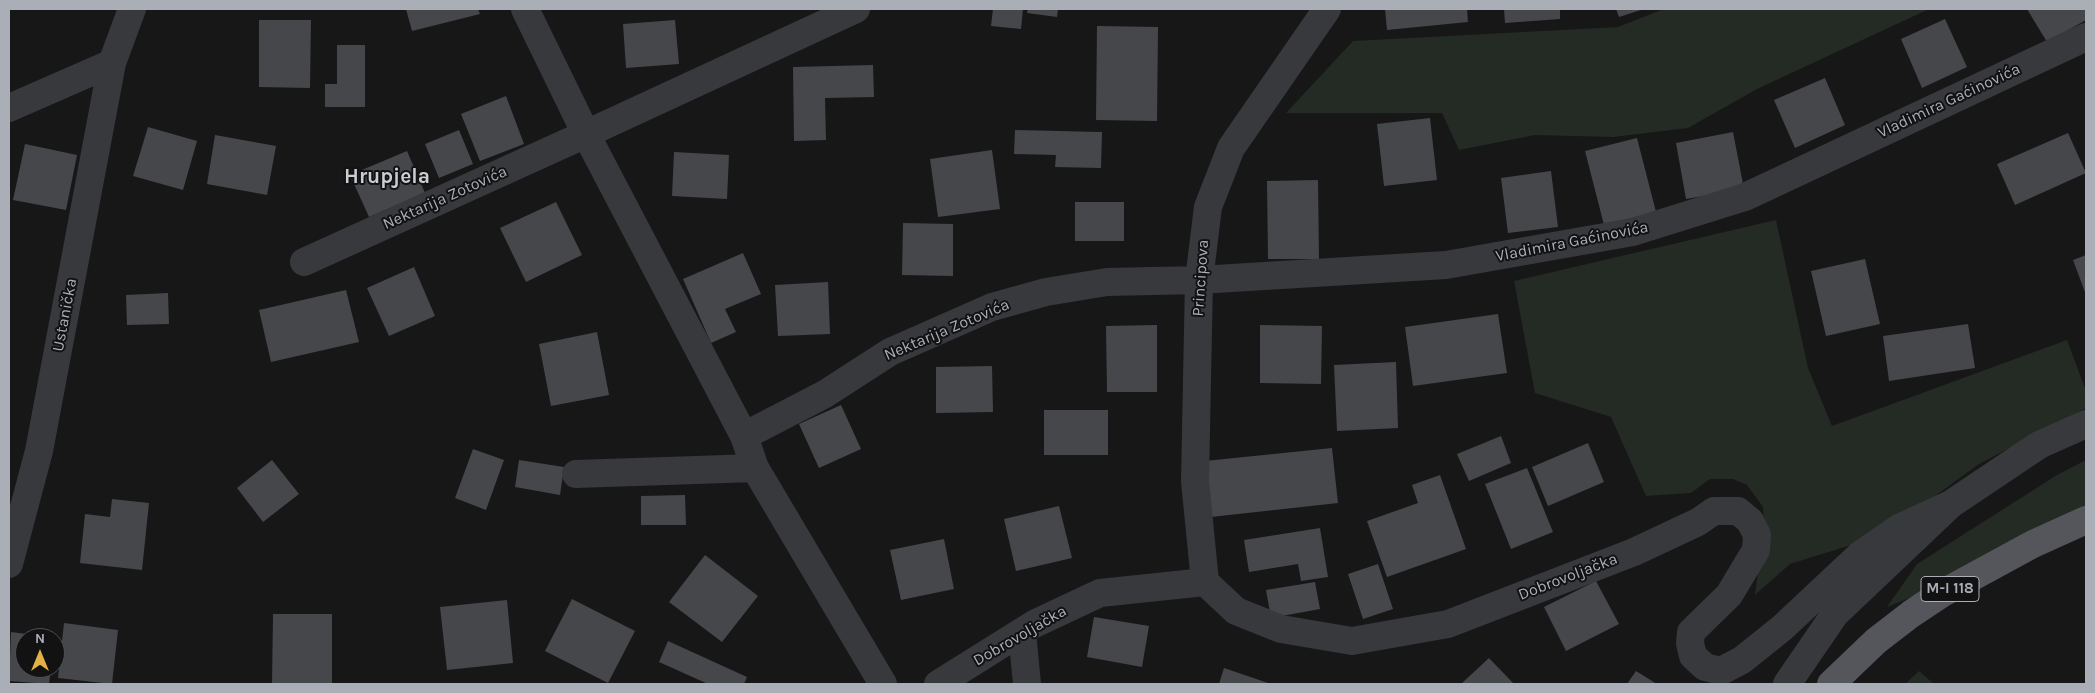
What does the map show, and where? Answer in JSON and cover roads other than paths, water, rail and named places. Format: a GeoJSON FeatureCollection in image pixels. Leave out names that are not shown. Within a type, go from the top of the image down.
{"type":"FeatureCollection","features":[{"type":"Feature","properties":{"kind":"main road","name":"M-I 118"},"geometry":{"type":"LineString","coordinates":[[1831,684],[1876,641],[1934,599],[2033,544],[2086,520]]}},
{"type":"Feature","properties":{"kind":"street","name":"Ustanička"},"geometry":{"type":"LineString","coordinates":[[9,564],[39,451],[112,63],[132,9]]}},
{"type":"Feature","properties":{"kind":"street"},"geometry":{"type":"LineString","coordinates":[[525,9],[586,134],[744,436],[755,468],[883,684]]}},
{"type":"Feature","properties":{"kind":"street","name":"Nektarija Zotovića"},"geometry":{"type":"LineString","coordinates":[[304,262],[856,9]]}},
{"type":"Feature","properties":{"kind":"street","name":"Principova"},"geometry":{"type":"LineString","coordinates":[[1205,582],[1195,481],[1198,280],[1208,207],[1231,148],[1327,9]]}},
{"type":"Feature","properties":{"kind":"street","name":"Vladimira Gaćinovića"},"geometry":{"type":"LineString","coordinates":[[1198,280],[1446,265],[1633,232],[1744,197],[2086,37]]}},
{"type":"Feature","properties":{"kind":"street"},"geometry":{"type":"LineString","coordinates":[[9,108],[112,63]]}},
{"type":"Feature","properties":{"kind":"street","name":"Nektarija Zotovića"},"geometry":{"type":"LineString","coordinates":[[744,436],[825,394],[890,352],[992,307],[1046,292],[1107,282],[1198,280]]}},
{"type":"Feature","properties":{"kind":"street"},"geometry":{"type":"LineString","coordinates":[[1787,684],[1835,614],[1951,504],[2039,445],[2086,424]]}},
{"type":"Feature","properties":{"kind":"street"},"geometry":{"type":"LineString","coordinates":[[576,474],[755,468]]}},
{"type":"Feature","properties":{"kind":"street","name":"Dobrovoljačka"},"geometry":{"type":"LineString","coordinates":[[938,684],[1034,624],[1100,593],[1205,582],[1236,611],[1272,626],[1352,641],[1448,624],[1634,552],[1698,522],[1714,511],[1738,511],[1750,521],[1757,535],[1756,550],[1729,595],[1691,632],[1690,643],[1693,656],[1705,667],[1721,671],[1742,660],[1782,628],[1861,554],[1899,528],[1951,504]]}},
{"type":"Feature","properties":{"kind":"street"},"geometry":{"type":"LineString","coordinates":[[1022,632],[1027,684]]}},
{"type":"Feature","properties":{"kind":"district","name":"Hrupjela"},"geometry":{"type":"Point","coordinates":[387,177]}}]}
